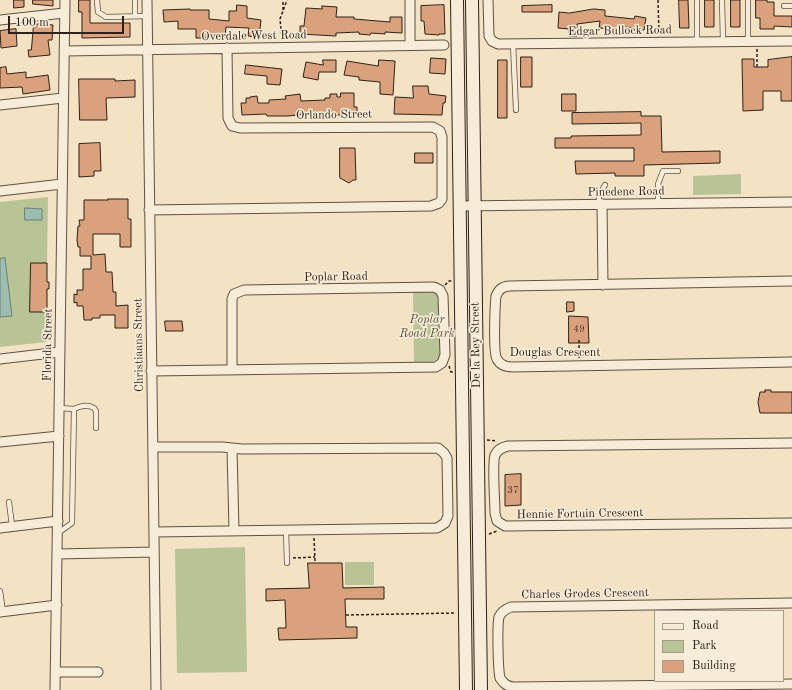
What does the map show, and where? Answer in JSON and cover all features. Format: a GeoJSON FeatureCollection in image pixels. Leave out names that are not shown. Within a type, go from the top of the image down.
{"type":"FeatureCollection","features":[{"type":"Feature","properties":{"kind":"main road","name":"De la Rey Street"},"geometry":{"type":"LineString","coordinates":[[457,0],[466,690]]}},
{"type":"Feature","properties":{"kind":"main road","name":"De la Rey Street"},"geometry":{"type":"LineString","coordinates":[[472,0],[481,690]]}},
{"type":"Feature","properties":{"kind":"street","name":"Florida Street"},"geometry":{"type":"LineString","coordinates":[[55,690],[65,0]]}},
{"type":"Feature","properties":{"kind":"street","name":"Christiaans Street"},"geometry":{"type":"LineString","coordinates":[[147,0],[156,690]]}},
{"type":"Feature","properties":{"kind":"street"},"geometry":{"type":"LineString","coordinates":[[410,0],[410,45]]}},
{"type":"Feature","properties":{"kind":"street","name":"Edgar Bullock Road"},"geometry":{"type":"LineString","coordinates":[[488,0],[489,36],[490,39],[498,44],[792,41]]}},
{"type":"Feature","properties":{"kind":"street"},"geometry":{"type":"LineString","coordinates":[[0,20],[64,13]]}},
{"type":"Feature","properties":{"kind":"street","name":"Overdale West Road"},"geometry":{"type":"LineString","coordinates":[[64,51],[444,45]]}},
{"type":"Feature","properties":{"kind":"street","name":"Orlando Street"},"geometry":{"type":"LineString","coordinates":[[149,210],[431,206],[439,203],[443,196],[442,137],[440,131],[433,127],[240,128],[232,126],[228,118],[227,48]]}},
{"type":"Feature","properties":{"kind":"street"},"geometry":{"type":"LineString","coordinates":[[0,105],[63,98]]}},
{"type":"Feature","properties":{"kind":"street"},"geometry":{"type":"LineString","coordinates":[[0,190],[62,184]]}},
{"type":"Feature","properties":{"kind":"street","name":"Pinedene Road"},"geometry":{"type":"LineString","coordinates":[[460,206],[792,202]]}},
{"type":"Feature","properties":{"kind":"street"},"geometry":{"type":"LineString","coordinates":[[601,204],[603,285]]}},
{"type":"Feature","properties":{"kind":"street","name":"Douglas Crescent"},"geometry":{"type":"LineString","coordinates":[[792,281],[503,287],[498,290],[496,296],[495,355],[501,364],[507,367],[792,362]]}},
{"type":"Feature","properties":{"kind":"street","name":"Poplar Road"},"geometry":{"type":"LineString","coordinates":[[434,287],[440,290],[444,296],[445,355],[442,364],[433,367],[232,370],[232,299],[234,294],[238,291],[434,287]]}},
{"type":"Feature","properties":{"kind":"street"},"geometry":{"type":"LineString","coordinates":[[0,359],[60,352]]}},
{"type":"Feature","properties":{"kind":"street"},"geometry":{"type":"LineString","coordinates":[[152,371],[232,370]]}},
{"type":"Feature","properties":{"kind":"street"},"geometry":{"type":"LineString","coordinates":[[0,442],[59,436]]}},
{"type":"Feature","properties":{"kind":"street","name":"Hennie Fortuin Crescent"},"geometry":{"type":"LineString","coordinates":[[792,443],[508,446],[503,447],[497,452],[494,461],[495,513],[497,521],[505,526],[792,523]]}},
{"type":"Feature","properties":{"kind":"street"},"geometry":{"type":"LineString","coordinates":[[153,447],[232,448],[242,450],[438,448],[447,458],[448,516],[445,523],[437,528],[154,532]]}},
{"type":"Feature","properties":{"kind":"street"},"geometry":{"type":"LineString","coordinates":[[232,448],[234,531]]}},
{"type":"Feature","properties":{"kind":"street"},"geometry":{"type":"LineString","coordinates":[[0,528],[58,521]]}},
{"type":"Feature","properties":{"kind":"street"},"geometry":{"type":"LineString","coordinates":[[57,554],[154,552]]}},
{"type":"Feature","properties":{"kind":"street","name":"Charles Grodes Crescent"},"geometry":{"type":"LineString","coordinates":[[792,603],[511,607],[501,613],[499,618],[499,672],[503,683],[508,686],[792,684]]}},
{"type":"Feature","properties":{"kind":"street"},"geometry":{"type":"LineString","coordinates":[[1,612],[56,606]]}},
{"type":"Feature","properties":{"kind":"street"},"geometry":{"type":"LineString","coordinates":[[56,672],[98,672]]}},
{"type":"Feature","properties":{"kind":"lane"},"geometry":{"type":"LineString","coordinates":[[97,0],[98,12],[106,17],[147,16]]}},
{"type":"Feature","properties":{"kind":"lane"},"geometry":{"type":"LineString","coordinates":[[135,0],[135,16]]}},
{"type":"Feature","properties":{"kind":"lane"},"geometry":{"type":"LineString","coordinates":[[697,0],[697,42]]}},
{"type":"Feature","properties":{"kind":"lane"},"geometry":{"type":"LineString","coordinates":[[722,0],[723,42]]}},
{"type":"Feature","properties":{"kind":"lane"},"geometry":{"type":"LineString","coordinates":[[748,0],[752,41]]}},
{"type":"Feature","properties":{"kind":"lane"},"geometry":{"type":"LineString","coordinates":[[784,6],[792,6]]}},
{"type":"Feature","properties":{"kind":"lane"},"geometry":{"type":"LineString","coordinates":[[514,44],[516,110]]}},
{"type":"Feature","properties":{"kind":"lane"},"geometry":{"type":"LineString","coordinates":[[658,203],[658,184],[663,171],[678,171]]}},
{"type":"Feature","properties":{"kind":"lane"},"geometry":{"type":"LineString","coordinates":[[601,204],[599,196],[605,185]]}},
{"type":"Feature","properties":{"kind":"lane"},"geometry":{"type":"LineString","coordinates":[[59,408],[74,409],[80,406],[90,406],[94,408],[96,411],[96,428]]}},
{"type":"Feature","properties":{"kind":"lane"},"geometry":{"type":"LineString","coordinates":[[58,533],[72,523],[74,409]]}},
{"type":"Feature","properties":{"kind":"lane"},"geometry":{"type":"LineString","coordinates":[[9,502],[12,526]]}},
{"type":"Feature","properties":{"kind":"lane"},"geometry":{"type":"LineString","coordinates":[[286,530],[287,560]]}},
{"type":"Feature","properties":{"kind":"lane"},"geometry":{"type":"LineString","coordinates":[[0,591],[1,612]]}},
{"type":"Feature","properties":{"kind":"path"},"geometry":{"type":"LineString","coordinates":[[282,13],[283,0]]}},
{"type":"Feature","properties":{"kind":"path"},"geometry":{"type":"LineString","coordinates":[[282,47],[280,18],[287,0]]}},
{"type":"Feature","properties":{"kind":"path"},"geometry":{"type":"LineString","coordinates":[[658,0],[659,42]]}},
{"type":"Feature","properties":{"kind":"path"},"geometry":{"type":"LineString","coordinates":[[752,41],[757,67]]}},
{"type":"Feature","properties":{"kind":"path"},"geometry":{"type":"LineString","coordinates":[[443,287],[449,281],[452,281]]}},
{"type":"Feature","properties":{"kind":"path"},"geometry":{"type":"LineString","coordinates":[[579,340],[579,366]]}},
{"type":"Feature","properties":{"kind":"path"},"geometry":{"type":"LineString","coordinates":[[487,440],[498,441]]}},
{"type":"Feature","properties":{"kind":"path"},"geometry":{"type":"LineString","coordinates":[[488,535],[494,531],[500,531]]}},
{"type":"Feature","properties":{"kind":"path"},"geometry":{"type":"LineString","coordinates":[[314,534],[315,561]]}},
{"type":"Feature","properties":{"kind":"path"},"geometry":{"type":"LineString","coordinates":[[287,560],[315,557]]}},
{"type":"Feature","properties":{"kind":"path"},"geometry":{"type":"LineString","coordinates":[[346,615],[456,613]]}},
{"type":"Feature","properties":{"kind":"green space"},"geometry":{"type":"Polygon","coordinates":[[[741,174],[741,194],[693,195],[693,176],[741,174]]]}},
{"type":"Feature","properties":{"kind":"green space"},"geometry":{"type":"Polygon","coordinates":[[[48,197],[46,342],[0,347],[0,202],[48,197]]]}},
{"type":"Feature","properties":{"kind":"green space","name":"Poplar Road Park"},"geometry":{"type":"Polygon","coordinates":[[[413,292],[431,292],[435,293],[439,298],[440,355],[433,362],[414,362],[413,292]]]}},
{"type":"Feature","properties":{"kind":"green space"},"geometry":{"type":"Polygon","coordinates":[[[245,547],[247,672],[177,673],[175,549],[245,547]]]}},
{"type":"Feature","properties":{"kind":"green space"},"geometry":{"type":"Polygon","coordinates":[[[345,562],[374,562],[374,585],[345,585],[345,562]]]}},
{"type":"Feature","properties":{"kind":"shaded area"},"geometry":{"type":"Polygon","coordinates":[[[25,208],[42,209],[42,220],[25,220],[25,208]]]}},
{"type":"Feature","properties":{"kind":"shaded area"},"geometry":{"type":"Polygon","coordinates":[[[5,258],[12,316],[0,317],[0,259],[5,258]]]}},
{"type":"Feature","properties":{"kind":"building"},"geometry":{"type":"Polygon","coordinates":[[[14,0],[24,0],[24,7],[14,8],[14,0]]]}},
{"type":"Feature","properties":{"kind":"building"},"geometry":{"type":"Polygon","coordinates":[[[33,0],[53,0],[53,6],[33,4],[33,0]]]}},
{"type":"Feature","properties":{"kind":"building"},"geometry":{"type":"Polygon","coordinates":[[[79,0],[90,0],[90,23],[130,23],[130,37],[82,38],[82,12],[79,12],[79,0]]]}},
{"type":"Feature","properties":{"kind":"building"},"geometry":{"type":"Polygon","coordinates":[[[679,0],[688,0],[689,28],[680,28],[679,0]]]}},
{"type":"Feature","properties":{"kind":"building"},"geometry":{"type":"Polygon","coordinates":[[[705,0],[714,0],[714,27],[705,27],[705,0]]]}},
{"type":"Feature","properties":{"kind":"building"},"geometry":{"type":"Polygon","coordinates":[[[731,0],[740,0],[740,27],[731,27],[731,0]]]}},
{"type":"Feature","properties":{"kind":"building"},"geometry":{"type":"Polygon","coordinates":[[[756,0],[767,0],[767,2],[774,2],[774,16],[792,16],[792,27],[774,26],[774,29],[760,29],[760,18],[756,18],[756,0]]]}},
{"type":"Feature","properties":{"kind":"building"},"geometry":{"type":"Polygon","coordinates":[[[237,5],[247,6],[247,18],[261,20],[259,37],[248,36],[249,28],[226,27],[225,37],[209,35],[209,38],[196,38],[196,29],[178,29],[178,21],[164,22],[163,10],[190,9],[209,10],[209,19],[229,21],[229,11],[236,11],[237,5]]]}},
{"type":"Feature","properties":{"kind":"building"},"geometry":{"type":"Polygon","coordinates":[[[444,5],[445,34],[425,34],[424,21],[421,21],[421,6],[444,5]]]}},
{"type":"Feature","properties":{"kind":"building"},"geometry":{"type":"Polygon","coordinates":[[[552,5],[552,12],[522,12],[522,6],[552,5]]]}},
{"type":"Feature","properties":{"kind":"building"},"geometry":{"type":"Polygon","coordinates":[[[322,6],[337,7],[336,17],[354,17],[354,19],[390,22],[390,17],[402,17],[402,33],[385,32],[385,34],[371,33],[370,35],[359,34],[359,32],[336,33],[336,36],[300,34],[300,26],[304,26],[306,8],[322,9],[322,6]]]}},
{"type":"Feature","properties":{"kind":"building"},"geometry":{"type":"Polygon","coordinates":[[[594,9],[605,10],[605,16],[634,19],[635,16],[646,18],[644,30],[626,27],[625,30],[599,28],[600,21],[577,24],[577,36],[569,36],[569,29],[558,28],[559,12],[569,13],[594,9]]]}},
{"type":"Feature","properties":{"kind":"building"},"geometry":{"type":"Polygon","coordinates":[[[34,24],[53,25],[52,40],[48,40],[50,55],[29,57],[28,50],[31,50],[34,24]]]}},
{"type":"Feature","properties":{"kind":"building"},"geometry":{"type":"Polygon","coordinates":[[[16,29],[17,46],[1,48],[0,31],[16,29]]]}},
{"type":"Feature","properties":{"kind":"building"},"geometry":{"type":"Polygon","coordinates":[[[521,57],[532,57],[532,87],[521,87],[521,57]]]}},
{"type":"Feature","properties":{"kind":"building"},"geometry":{"type":"Polygon","coordinates":[[[792,57],[792,101],[781,101],[781,91],[763,91],[763,110],[743,111],[742,59],[754,59],[754,67],[768,67],[768,60],[792,57]]]}},
{"type":"Feature","properties":{"kind":"building"},"geometry":{"type":"Polygon","coordinates":[[[431,58],[446,59],[445,74],[430,73],[431,58]]]}},
{"type":"Feature","properties":{"kind":"building"},"geometry":{"type":"Polygon","coordinates":[[[323,60],[336,60],[336,72],[319,72],[318,80],[303,77],[306,62],[323,65],[323,60]]]}},
{"type":"Feature","properties":{"kind":"building"},"geometry":{"type":"Polygon","coordinates":[[[379,60],[395,61],[393,95],[380,94],[380,82],[359,80],[359,77],[344,75],[347,61],[378,66],[379,60]]]}},
{"type":"Feature","properties":{"kind":"building"},"geometry":{"type":"Polygon","coordinates":[[[498,60],[507,60],[507,118],[498,118],[498,60]]]}},
{"type":"Feature","properties":{"kind":"building"},"geometry":{"type":"Polygon","coordinates":[[[246,65],[282,69],[280,85],[267,84],[267,76],[245,74],[246,65]]]}},
{"type":"Feature","properties":{"kind":"building"},"geometry":{"type":"Polygon","coordinates":[[[6,67],[7,74],[26,72],[26,78],[48,75],[50,90],[23,94],[22,87],[0,88],[0,68],[6,67]]]}},
{"type":"Feature","properties":{"kind":"building"},"geometry":{"type":"Polygon","coordinates":[[[79,79],[115,79],[115,81],[135,80],[135,97],[106,98],[107,120],[80,120],[79,79]]]}},
{"type":"Feature","properties":{"kind":"building"},"geometry":{"type":"Polygon","coordinates":[[[413,86],[428,86],[429,94],[446,96],[445,103],[443,103],[442,115],[394,114],[395,97],[413,98],[413,86]]]}},
{"type":"Feature","properties":{"kind":"building"},"geometry":{"type":"Polygon","coordinates":[[[341,93],[354,93],[354,107],[357,107],[357,114],[337,116],[324,116],[324,114],[288,116],[267,116],[266,114],[242,115],[241,103],[246,103],[246,98],[250,97],[257,96],[258,103],[269,103],[269,100],[286,99],[285,96],[300,94],[301,101],[325,100],[325,98],[330,98],[330,94],[337,94],[337,97],[340,97],[341,93]]]}},
{"type":"Feature","properties":{"kind":"building"},"geometry":{"type":"Polygon","coordinates":[[[562,94],[576,94],[576,111],[562,111],[562,94]]]}},
{"type":"Feature","properties":{"kind":"building"},"geometry":{"type":"Polygon","coordinates":[[[641,112],[641,116],[661,116],[662,152],[720,151],[720,163],[644,165],[644,176],[615,176],[615,173],[576,174],[575,161],[634,161],[634,148],[555,148],[555,138],[571,138],[571,136],[641,135],[641,123],[572,124],[572,113],[641,112]]]}},
{"type":"Feature","properties":{"kind":"building"},"geometry":{"type":"Polygon","coordinates":[[[100,143],[101,171],[94,171],[94,176],[79,177],[79,144],[100,143]]]}},
{"type":"Feature","properties":{"kind":"building"},"geometry":{"type":"Polygon","coordinates":[[[340,148],[355,148],[356,180],[349,183],[340,178],[340,148]]]}},
{"type":"Feature","properties":{"kind":"building"},"geometry":{"type":"Polygon","coordinates":[[[415,153],[433,153],[433,163],[415,163],[415,153]]]}},
{"type":"Feature","properties":{"kind":"building"},"geometry":{"type":"Polygon","coordinates":[[[128,199],[128,219],[131,219],[131,247],[120,247],[120,234],[93,234],[93,255],[105,254],[106,272],[112,272],[113,292],[116,292],[116,306],[128,305],[128,328],[115,328],[115,315],[100,315],[100,318],[84,320],[83,306],[77,306],[77,302],[74,303],[74,294],[77,295],[77,290],[83,290],[83,269],[91,269],[91,256],[80,256],[80,247],[78,247],[77,240],[78,226],[80,226],[79,220],[84,220],[84,200],[128,199]]]}},
{"type":"Feature","properties":{"kind":"building"},"geometry":{"type":"Polygon","coordinates":[[[31,263],[47,263],[47,282],[49,282],[49,289],[47,289],[47,312],[30,312],[31,263]]]}},
{"type":"Feature","properties":{"kind":"building"},"geometry":{"type":"Polygon","coordinates":[[[567,302],[574,302],[574,311],[567,312],[567,302]]]}},
{"type":"Feature","properties":{"kind":"building"},"geometry":{"type":"Polygon","coordinates":[[[569,316],[588,317],[589,343],[569,343],[569,316]]]}},
{"type":"Feature","properties":{"kind":"building"},"geometry":{"type":"Polygon","coordinates":[[[165,321],[182,321],[183,331],[166,331],[165,321]]]}},
{"type":"Feature","properties":{"kind":"building"},"geometry":{"type":"Polygon","coordinates":[[[765,390],[771,390],[771,392],[792,392],[792,413],[760,413],[758,402],[760,392],[765,392],[765,390]]]}},
{"type":"Feature","properties":{"kind":"building"},"geometry":{"type":"Polygon","coordinates":[[[521,474],[521,505],[505,506],[505,475],[521,474]]]}},
{"type":"Feature","properties":{"kind":"building"},"geometry":{"type":"Polygon","coordinates":[[[308,563],[342,563],[343,588],[384,587],[384,599],[345,599],[346,627],[357,627],[357,638],[279,640],[278,628],[286,628],[285,600],[266,601],[266,589],[309,588],[308,563]]]}}]}
